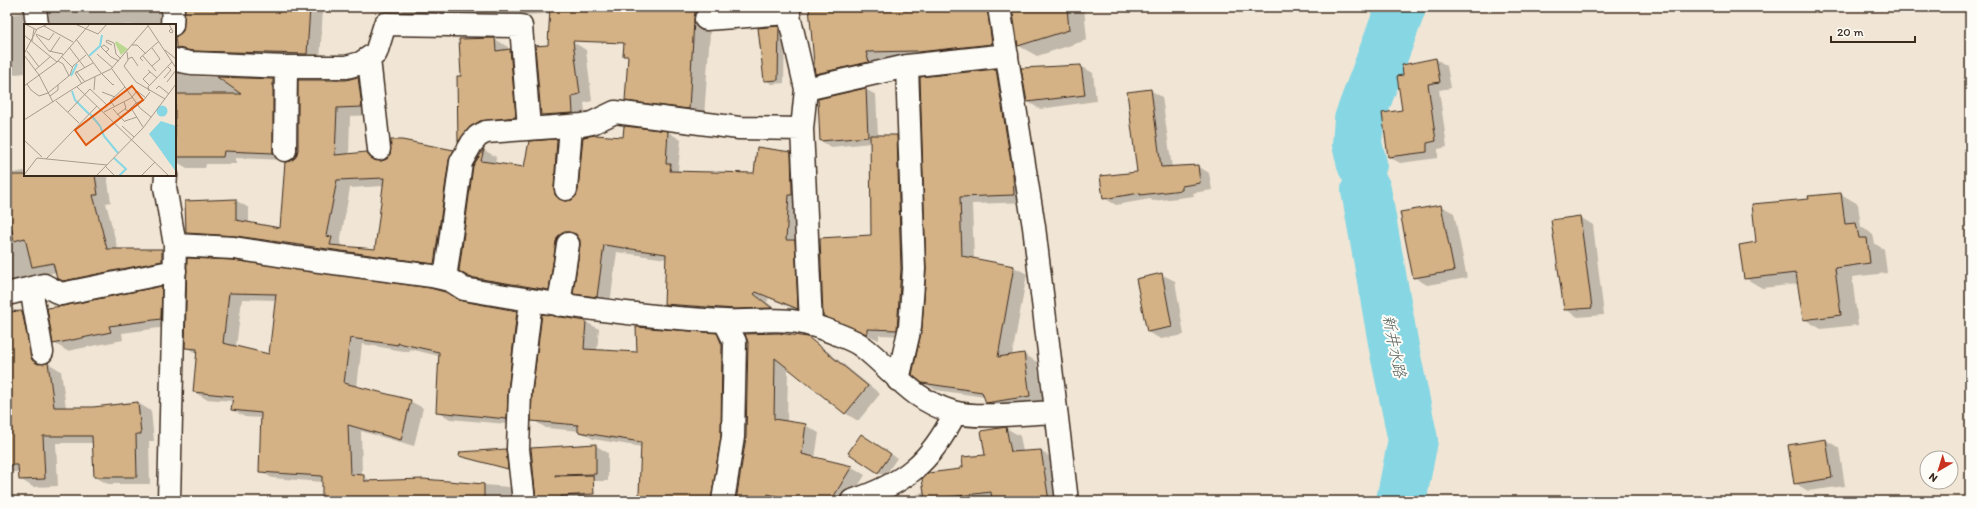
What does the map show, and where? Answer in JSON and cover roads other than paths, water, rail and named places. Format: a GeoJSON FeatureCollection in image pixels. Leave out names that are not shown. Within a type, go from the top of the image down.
{"type":"FeatureCollection","features":[{"type":"Feature","properties":{"kind":"street"},"geometry":{"type":"LineString","coordinates":[[35,7],[38,24]]}},
{"type":"Feature","properties":{"kind":"street"},"geometry":{"type":"LineString","coordinates":[[172,24],[173,7]]}},
{"type":"Feature","properties":{"kind":"street"},"geometry":{"type":"LineString","coordinates":[[999,7],[1034,227],[1055,412],[1067,501]]}},
{"type":"Feature","properties":{"kind":"street"},"geometry":{"type":"LineString","coordinates":[[706,19],[788,10],[806,89],[802,129],[811,324]]}},
{"type":"Feature","properties":{"kind":"street"},"geometry":{"type":"LineString","coordinates":[[176,60],[191,63],[286,67],[346,67],[369,59],[376,53],[386,16],[521,26],[529,128]]}},
{"type":"Feature","properties":{"kind":"street"},"geometry":{"type":"LineString","coordinates":[[806,89],[908,66],[1007,55]]}},
{"type":"Feature","properties":{"kind":"street"},"geometry":{"type":"LineString","coordinates":[[369,59],[379,149]]}},
{"type":"Feature","properties":{"kind":"street"},"geometry":{"type":"LineString","coordinates":[[898,380],[910,327],[914,269],[908,66]]}},
{"type":"Feature","properties":{"kind":"street"},"geometry":{"type":"LineString","coordinates":[[285,150],[286,67]]}},
{"type":"Feature","properties":{"kind":"street"},"geometry":{"type":"LineString","coordinates":[[445,279],[461,162],[466,152],[478,136],[486,132],[529,128],[571,127],[592,122],[614,112],[739,128],[802,129]]}},
{"type":"Feature","properties":{"kind":"street"},"geometry":{"type":"LineString","coordinates":[[566,189],[571,127]]}},
{"type":"Feature","properties":{"kind":"street"},"geometry":{"type":"LineString","coordinates":[[166,176],[166,187],[175,245],[169,501]]}},
{"type":"Feature","properties":{"kind":"street"},"geometry":{"type":"LineString","coordinates":[[560,305],[568,244]]}},
{"type":"Feature","properties":{"kind":"street"},"geometry":{"type":"LineString","coordinates":[[175,245],[234,248],[445,279],[450,280],[464,289],[560,305],[644,315],[725,322],[768,319],[811,324],[862,346],[914,394],[942,409],[955,413],[972,415],[1055,412]]}},
{"type":"Feature","properties":{"kind":"street"},"geometry":{"type":"LineString","coordinates":[[7,294],[44,285],[61,294],[175,271]]}},
{"type":"Feature","properties":{"kind":"street"},"geometry":{"type":"LineString","coordinates":[[32,288],[42,352]]}},
{"type":"Feature","properties":{"kind":"street"},"geometry":{"type":"LineString","coordinates":[[524,501],[518,450],[520,392],[531,301]]}},
{"type":"Feature","properties":{"kind":"street"},"geometry":{"type":"LineString","coordinates":[[723,501],[733,436],[735,342],[725,322]]}},
{"type":"Feature","properties":{"kind":"street"},"geometry":{"type":"LineString","coordinates":[[852,501],[877,493],[900,480],[915,468],[934,450],[955,413]]}},
{"type":"Feature","properties":{"kind":"waterway","name":"新井水路"},"geometry":{"type":"LineString","coordinates":[[1362,164],[1357,144],[1359,120],[1401,7]]}},
{"type":"Feature","properties":{"kind":"waterway","name":"新井水路"},"geometry":{"type":"LineString","coordinates":[[1366,190],[1395,353],[1413,440],[1401,501]]}}]}
